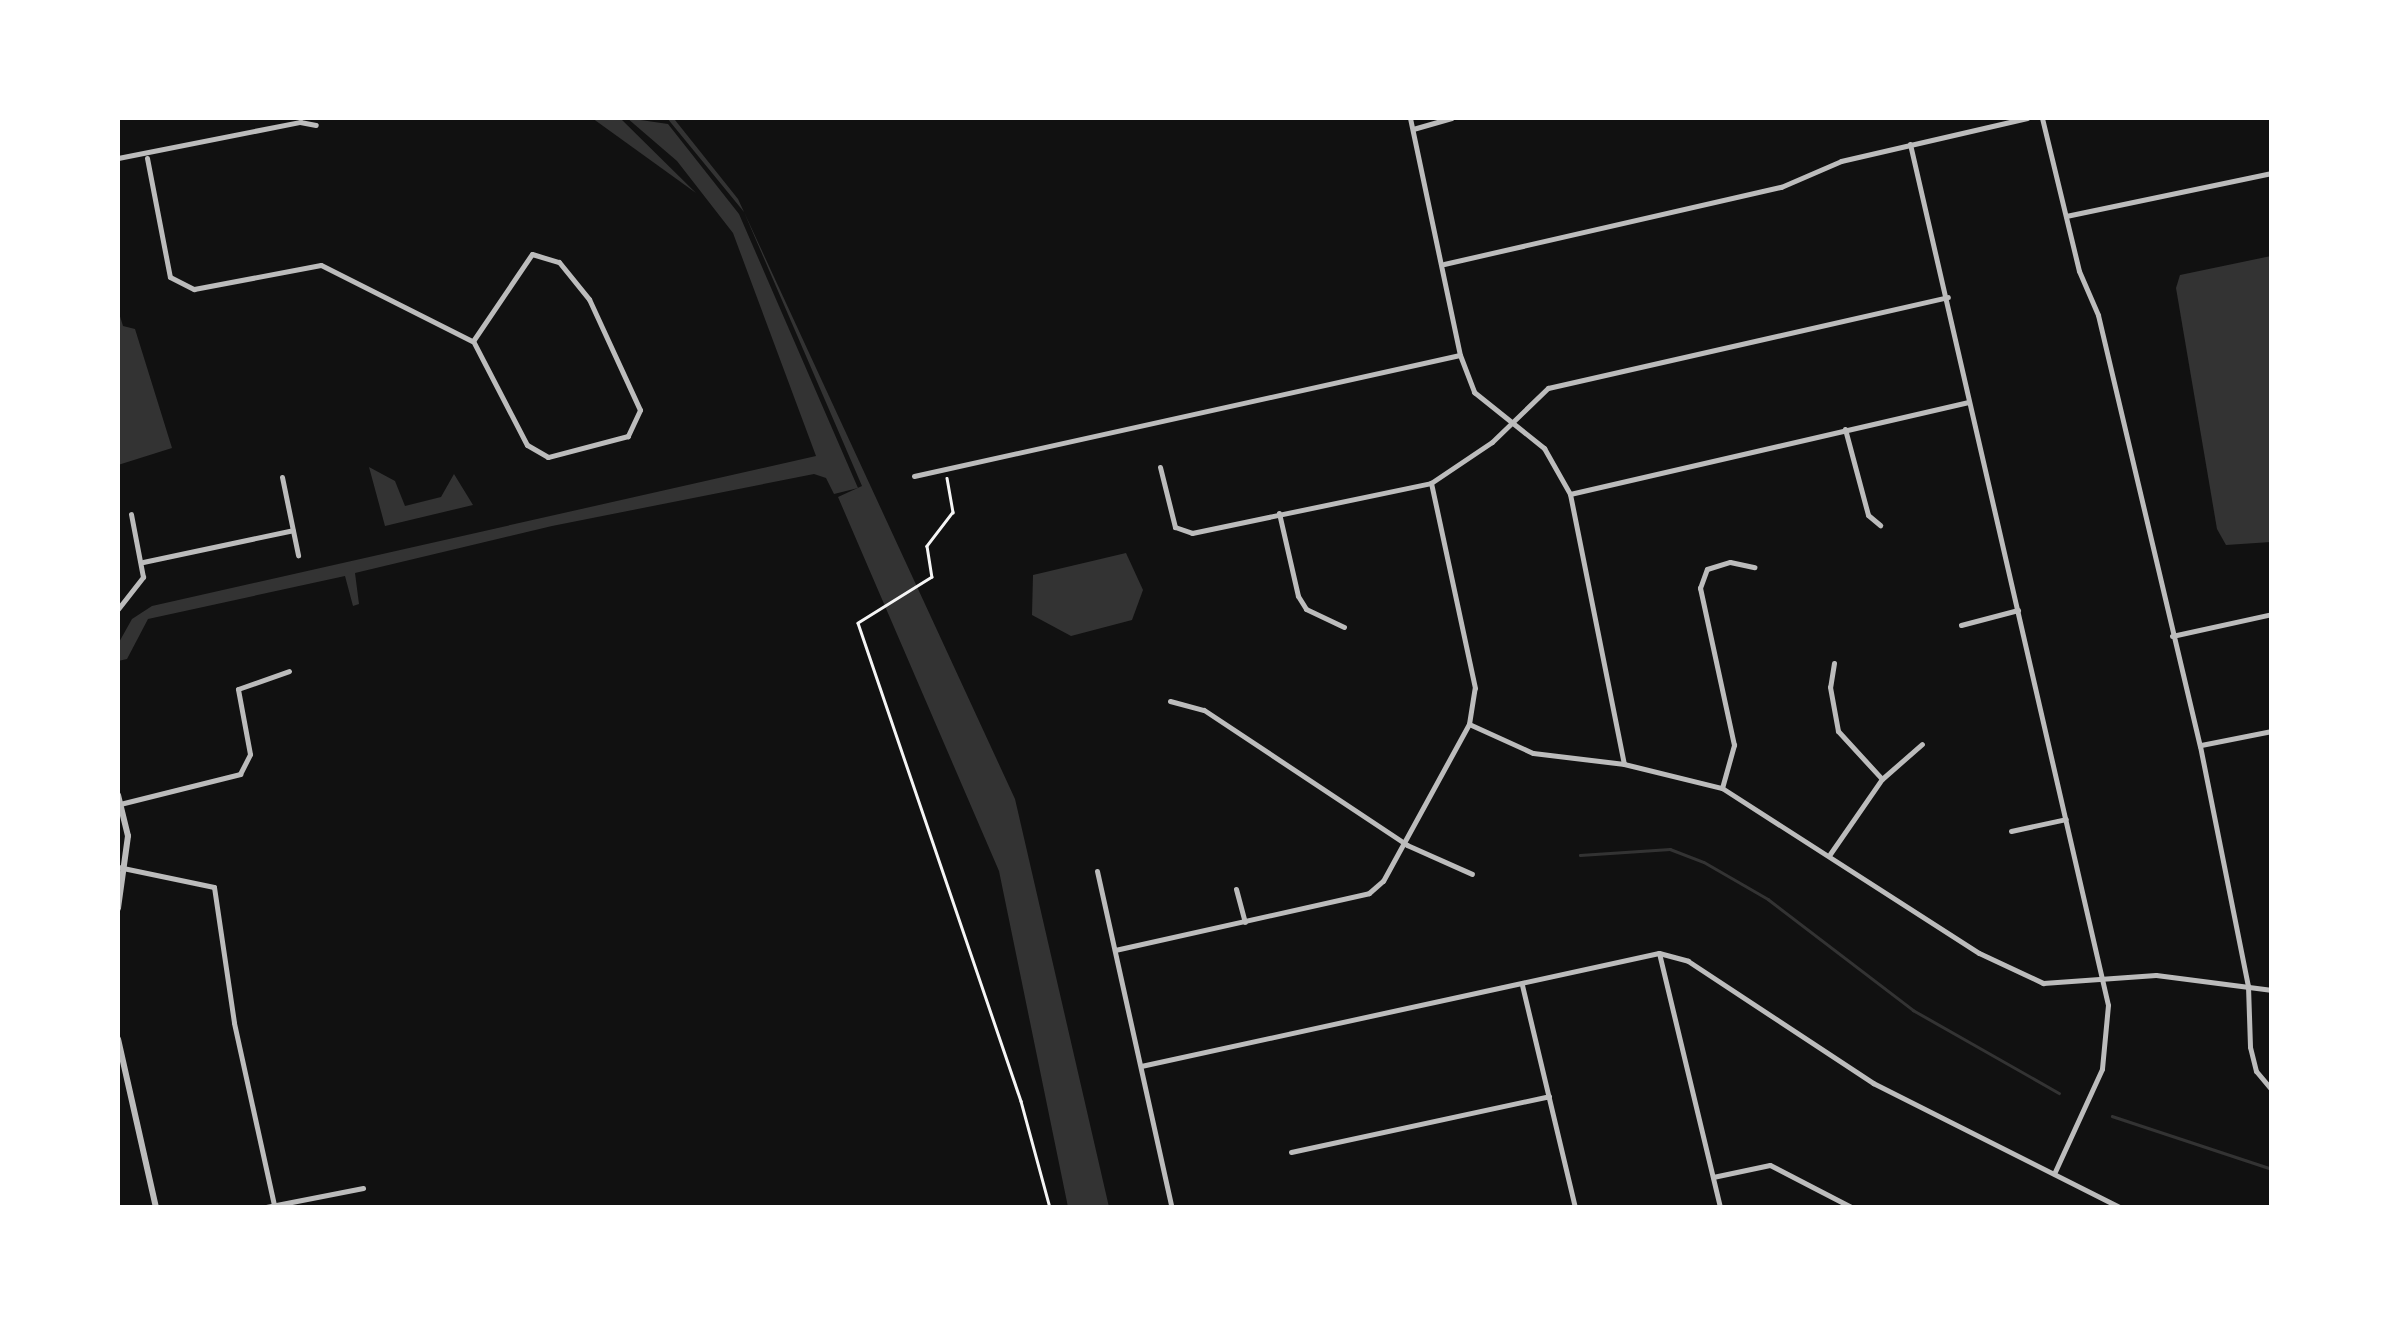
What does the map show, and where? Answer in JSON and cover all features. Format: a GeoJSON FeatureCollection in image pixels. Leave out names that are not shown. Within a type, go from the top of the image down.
{"type":"FeatureCollection","features":[{"type":"Feature","properties":{"kind":"street"},"geometry":{"type":"LineString","coordinates":[[1410,118],[1460,355],[1474,392],[1544,448],[1570,494],[1624,764]]}},
{"type":"Feature","properties":{"kind":"street"},"geometry":{"type":"LineString","coordinates":[[1413,129],[1451,118]]}},
{"type":"Feature","properties":{"kind":"street"},"geometry":{"type":"LineString","coordinates":[[1443,264],[1781,187],[1910,144],[2026,118]]}},
{"type":"Feature","properties":{"kind":"street"},"geometry":{"type":"LineString","coordinates":[[2042,118],[2066,216],[2098,315],[2200,746],[2248,986],[2250,1046],[2256,1071],[2272,1090]]}},
{"type":"Feature","properties":{"kind":"street"},"geometry":{"type":"LineString","coordinates":[[118,158],[147,158],[300,122],[316,125]]}},
{"type":"Feature","properties":{"kind":"street"},"geometry":{"type":"LineString","coordinates":[[1910,144],[2066,819],[2110,1037],[2102,1069],[2054,1174]]}},
{"type":"Feature","properties":{"kind":"street"},"geometry":{"type":"LineString","coordinates":[[147,158],[170,277],[194,289],[321,265],[473,341],[534,455],[628,436],[638,426],[640,410],[589,299],[560,262],[532,254],[520,264],[473,341]]}},
{"type":"Feature","properties":{"kind":"street"},"geometry":{"type":"LineString","coordinates":[[2066,216],[2272,173]]}},
{"type":"Feature","properties":{"kind":"street"},"geometry":{"type":"LineString","coordinates":[[1160,467],[1176,527],[1192,532],[1431,483],[1492,442],[1508,420],[1548,388],[1948,297]]}},
{"type":"Feature","properties":{"kind":"street"},"geometry":{"type":"LineString","coordinates":[[914,476],[1460,355]]}},
{"type":"Feature","properties":{"kind":"street"},"geometry":{"type":"LineString","coordinates":[[1570,494],[1969,402]]}},
{"type":"Feature","properties":{"kind":"street"},"geometry":{"type":"LineString","coordinates":[[1844,430],[1868,515],[1880,525]]}},
{"type":"Feature","properties":{"kind":"street"},"geometry":{"type":"LineString","coordinates":[[282,478],[298,555]]}},
{"type":"Feature","properties":{"kind":"street"},"geometry":{"type":"LineString","coordinates":[[1114,950],[1370,893],[1408,846],[1469,724],[1474,688],[1431,483]]}},
{"type":"Feature","properties":{"kind":"street"},"geometry":{"type":"LineString","coordinates":[[1278,512],[1298,596],[1306,609],[1344,627]]}},
{"type":"Feature","properties":{"kind":"street"},"geometry":{"type":"LineString","coordinates":[[118,609],[144,577],[132,514]]}},
{"type":"Feature","properties":{"kind":"street"},"geometry":{"type":"LineString","coordinates":[[143,562],[293,530]]}},
{"type":"Feature","properties":{"kind":"street"},"geometry":{"type":"LineString","coordinates":[[1722,788],[1734,746],[1700,588],[1706,569],[1730,562],[1754,566]]}},
{"type":"Feature","properties":{"kind":"street"},"geometry":{"type":"LineString","coordinates":[[1961,624],[2018,610]]}},
{"type":"Feature","properties":{"kind":"street"},"geometry":{"type":"LineString","coordinates":[[2172,636],[2272,614]]}},
{"type":"Feature","properties":{"kind":"street"},"geometry":{"type":"LineString","coordinates":[[1834,662],[1830,687],[1838,731],[1882,779]]}},
{"type":"Feature","properties":{"kind":"street"},"geometry":{"type":"LineString","coordinates":[[118,908],[120,867],[128,836],[118,800],[240,774],[250,754],[238,689],[289,672]]}},
{"type":"Feature","properties":{"kind":"street"},"geometry":{"type":"LineString","coordinates":[[1170,701],[1204,710],[1408,846],[1472,874]]}},
{"type":"Feature","properties":{"kind":"street"},"geometry":{"type":"LineString","coordinates":[[1469,724],[1533,754],[1624,764],[1722,788],[1979,953],[2043,983],[2101,982],[2156,975],[2272,990]]}},
{"type":"Feature","properties":{"kind":"street"},"geometry":{"type":"LineString","coordinates":[[2200,746],[2272,731]]}},
{"type":"Feature","properties":{"kind":"street"},"geometry":{"type":"LineString","coordinates":[[1830,854],[1882,779],[1922,744]]}},
{"type":"Feature","properties":{"kind":"street"},"geometry":{"type":"LineString","coordinates":[[2010,831],[2066,819]]}},
{"type":"Feature","properties":{"kind":"street"},"geometry":{"type":"LineString","coordinates":[[120,867],[214,887],[234,1023],[274,1204]]}},
{"type":"Feature","properties":{"kind":"street"},"geometry":{"type":"LineString","coordinates":[[1097,870],[1172,1208]]}},
{"type":"Feature","properties":{"kind":"street"},"geometry":{"type":"LineString","coordinates":[[1236,890],[1245,922]]}},
{"type":"Feature","properties":{"kind":"street"},"geometry":{"type":"LineString","coordinates":[[1142,1066],[1659,953],[1688,962],[1873,1083],[2120,1208]]}},
{"type":"Feature","properties":{"kind":"street"},"geometry":{"type":"LineString","coordinates":[[1659,953],[1720,1208]]}},
{"type":"Feature","properties":{"kind":"street"},"geometry":{"type":"LineString","coordinates":[[1522,985],[1576,1208]]}},
{"type":"Feature","properties":{"kind":"street"},"geometry":{"type":"LineString","coordinates":[[118,1039],[156,1208]]}},
{"type":"Feature","properties":{"kind":"street"},"geometry":{"type":"LineString","coordinates":[[1291,1152],[1549,1096]]}},
{"type":"Feature","properties":{"kind":"street"},"geometry":{"type":"LineString","coordinates":[[1713,1177],[1770,1165],[1854,1208]]}},
{"type":"Feature","properties":{"kind":"street"},"geometry":{"type":"LineString","coordinates":[[261,1208],[363,1188]]}},
{"type":"Feature","properties":{"kind":"path"},"geometry":{"type":"LineString","coordinates":[[945,468],[954,512],[932,535],[932,577],[918,590],[871,612],[858,623],[861,642],[1021,1100],[1050,1208]]}},
{"type":"Feature","properties":{"kind":"shaded area"},"geometry":{"type":"Polygon","coordinates":[[[592,118],[620,118],[696,193],[592,118]]]}},
{"type":"Feature","properties":{"kind":"shaded area"},"geometry":{"type":"Polygon","coordinates":[[[627,118],[668,124],[739,214],[858,488],[834,494],[826,478],[814,474],[552,526],[355,573],[359,604],[353,606],[345,576],[148,619],[127,659],[118,661],[118,644],[132,619],[152,606],[816,456],[733,233],[677,161],[627,118]]]}},
{"type":"Feature","properties":{"kind":"shaded area"},"geometry":{"type":"Polygon","coordinates":[[[667,118],[675,120],[738,199],[1015,799],[1109,1207],[1068,1207],[999,871],[838,497],[862,486],[744,212],[667,118]]]}},
{"type":"Feature","properties":{"kind":"shaded area"},"geometry":{"type":"Polygon","coordinates":[[[2271,256],[2271,542],[2226,545],[2217,529],[2176,288],[2180,275],[2271,256]]]}},
{"type":"Feature","properties":{"kind":"shaded area"},"geometry":{"type":"Polygon","coordinates":[[[118,310],[123,326],[135,329],[172,448],[118,465],[118,310]]]}},
{"type":"Feature","properties":{"kind":"shaded area"},"geometry":{"type":"Polygon","coordinates":[[[369,467],[395,481],[405,506],[441,497],[454,474],[473,505],[385,526],[369,467]]]}},
{"type":"Feature","properties":{"kind":"shaded area"},"geometry":{"type":"Polygon","coordinates":[[[1126,553],[1143,590],[1132,620],[1071,636],[1032,615],[1033,575],[1126,553]]]}},
{"type":"Feature","properties":{"kind":"waterway"},"geometry":{"type":"LineString","coordinates":[[1580,855],[1670,849],[1704,862],[1768,899],[1913,1010],[2059,1093]]}},
{"type":"Feature","properties":{"kind":"waterway"},"geometry":{"type":"LineString","coordinates":[[2112,1116],[2272,1169]]}}]}
